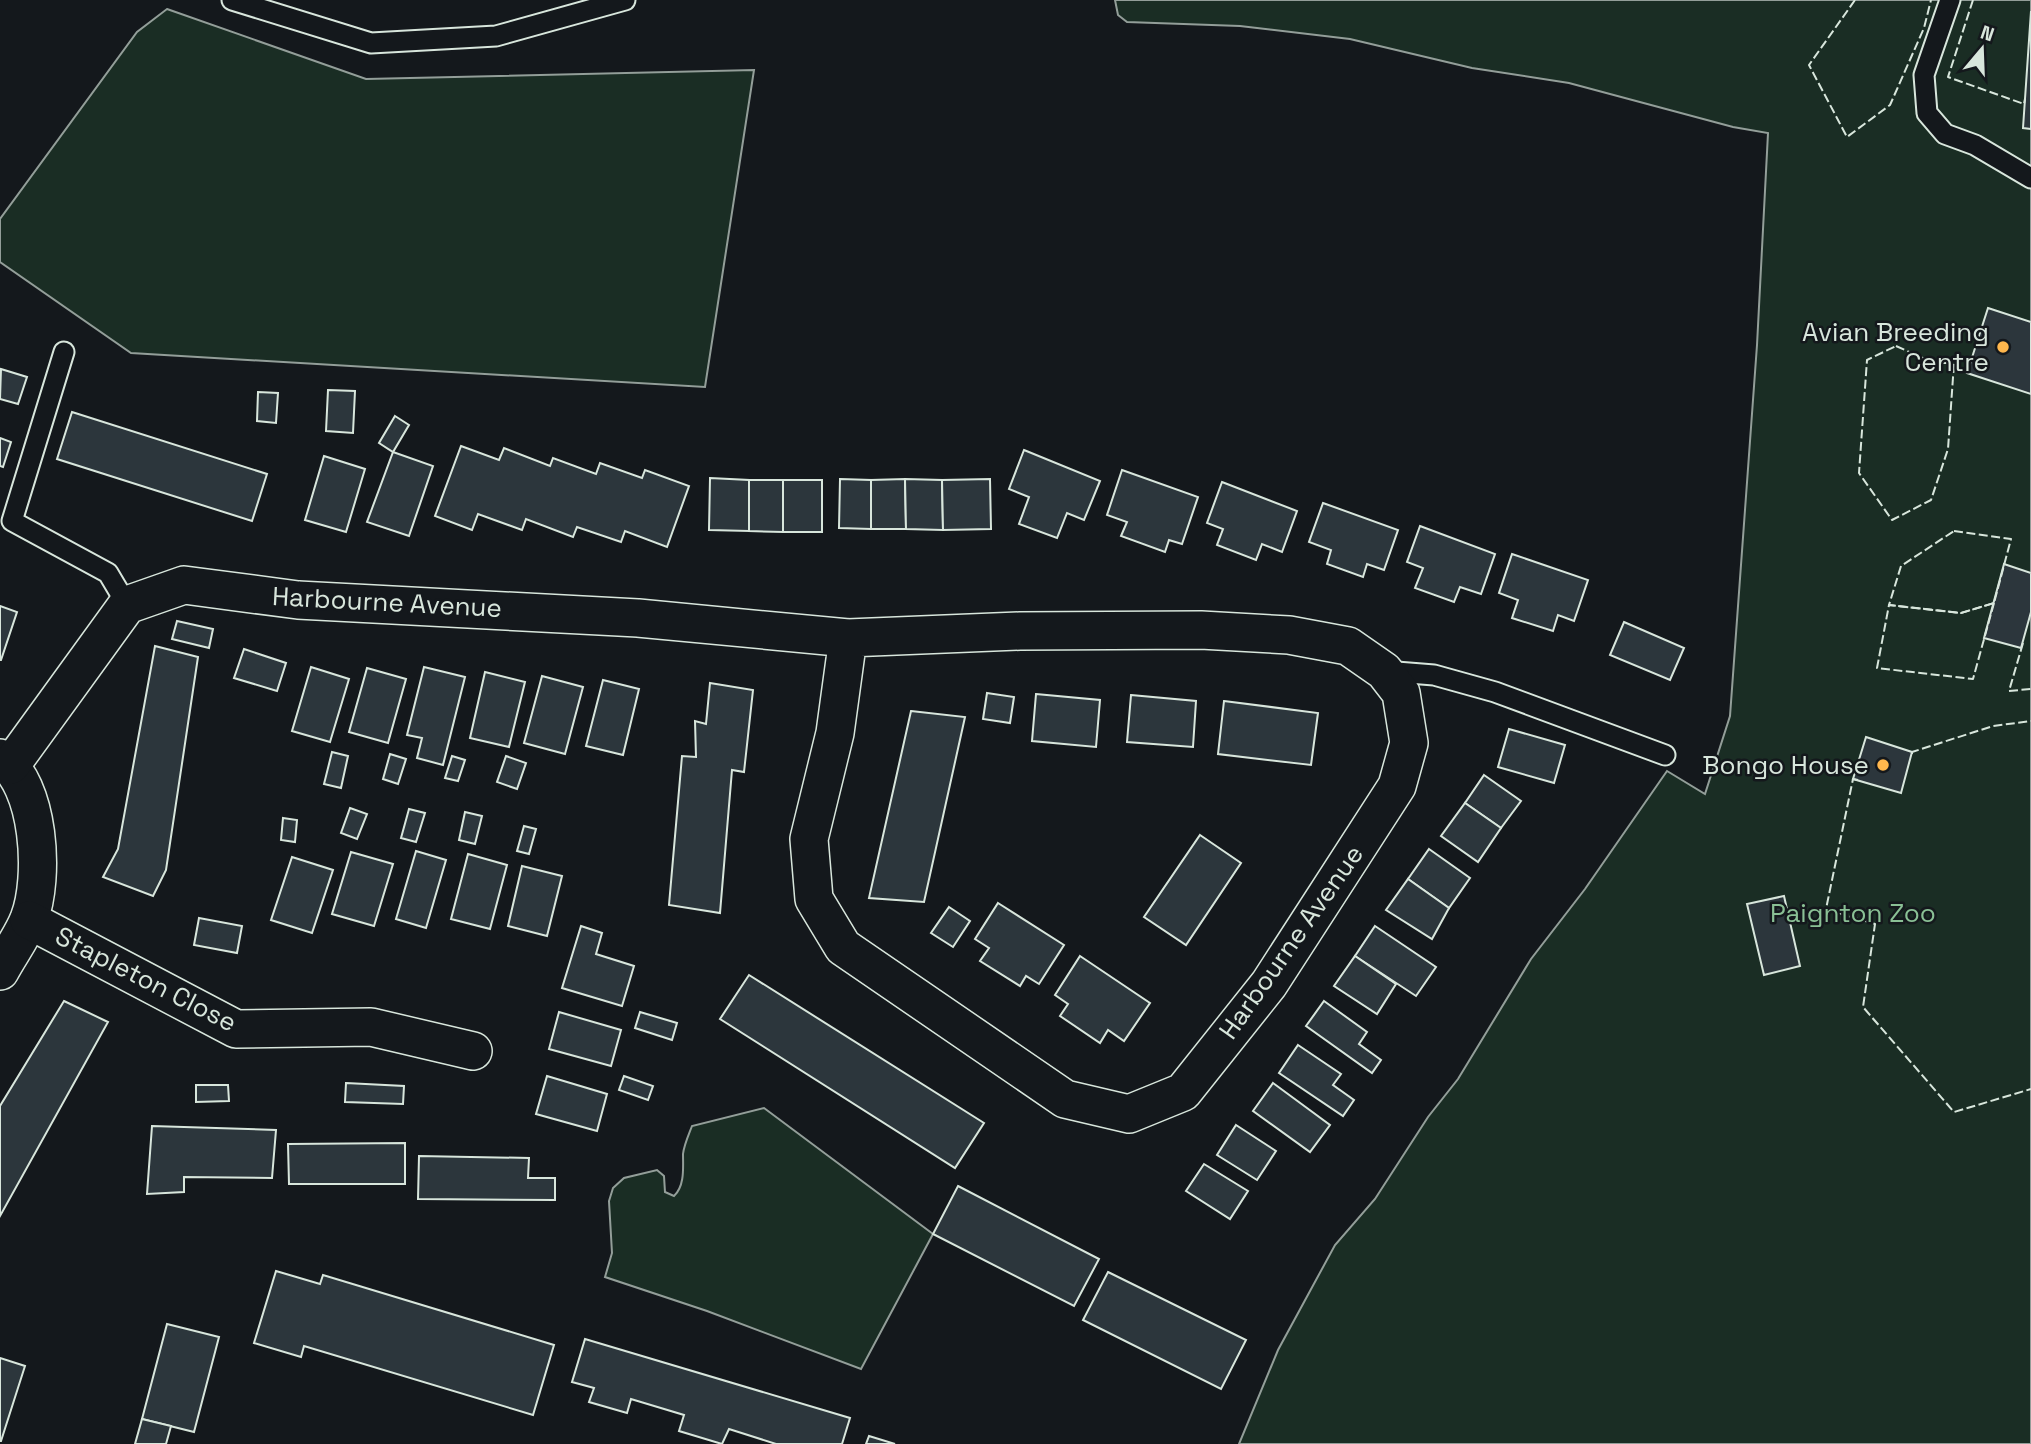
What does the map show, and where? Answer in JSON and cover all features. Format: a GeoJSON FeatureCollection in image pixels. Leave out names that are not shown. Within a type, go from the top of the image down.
{"type":"FeatureCollection","features":[{"type":"Feature","properties":{"kind":"street","name":"Harbourne Avenue"},"geometry":{"type":"LineString","coordinates":[[127,605],[184,585],[298,600],[638,618],[848,638],[1020,631],[1200,630],[1289,635],[1348,646],[1384,671],[1401,693],[1409,743],[1397,786],[1269,984],[1183,1092],[1129,1114],[1065,1099],[843,947],[814,899],[809,839],[835,733],[848,638]]}},
{"type":"Feature","properties":{"kind":"street"},"geometry":{"type":"LineString","coordinates":[[0,971],[29,920],[39,882],[37,844],[29,804],[5,761],[127,605]]}},
{"type":"Feature","properties":{"kind":"street","name":"Stapleton Close"},"geometry":{"type":"LineString","coordinates":[[29,920],[236,1029],[371,1027],[473,1051]]}},
{"type":"Feature","properties":{"kind":"lane"},"geometry":{"type":"LineString","coordinates":[[232,0],[371,43],[496,36],[625,0]]}},
{"type":"Feature","properties":{"kind":"lane"},"geometry":{"type":"LineString","coordinates":[[1950,0],[1924,75],[1927,113],[1945,134],[1975,145],[2031,178]]}},
{"type":"Feature","properties":{"kind":"lane"},"geometry":{"type":"LineString","coordinates":[[64,352],[12,521],[108,573],[127,605]]}},
{"type":"Feature","properties":{"kind":"lane"},"geometry":{"type":"LineString","coordinates":[[1384,671],[1434,675],[1495,692],[1665,755]]}},
{"type":"Feature","properties":{"kind":"green space","name":"Paignton Zoo"},"geometry":{"type":"Polygon","coordinates":[[[1115,0],[2031,0],[2031,1444],[1239,1444],[1278,1350],[1335,1245],[1375,1199],[1428,1117],[1458,1079],[1531,959],[1585,889],[1667,771],[1705,794],[1730,716],[1757,345],[1768,133],[1733,127],[1569,83],[1472,68],[1350,39],[1240,26],[1127,22],[1118,15],[1115,0]]]}},
{"type":"Feature","properties":{"kind":"green space"},"geometry":{"type":"Polygon","coordinates":[[[167,9],[366,79],[754,70],[705,387],[131,353],[0,262],[0,219],[137,32],[167,9]]]}},
{"type":"Feature","properties":{"kind":"green space"},"geometry":{"type":"Polygon","coordinates":[[[764,1108],[933,1234],[861,1369],[707,1311],[605,1277],[612,1253],[609,1201],[613,1188],[624,1178],[657,1170],[664,1176],[665,1192],[674,1196],[682,1182],[684,1151],[692,1126],[764,1108]]]}},
{"type":"Feature","properties":{"kind":"building"},"geometry":{"type":"Polygon","coordinates":[[[2031,11],[2031,129],[2023,128],[2031,11]]]}},
{"type":"Feature","properties":{"kind":"building","name":"Avian Breeding Centre"},"geometry":{"type":"Polygon","coordinates":[[[1988,308],[2031,322],[2031,394],[1967,373],[1988,308]]]}},
{"type":"Feature","properties":{"kind":"building"},"geometry":{"type":"Polygon","coordinates":[[[1,369],[27,377],[18,404],[0,399],[1,369]]]}},
{"type":"Feature","properties":{"kind":"building"},"geometry":{"type":"Polygon","coordinates":[[[328,390],[355,391],[353,433],[326,431],[328,390]]]}},
{"type":"Feature","properties":{"kind":"building"},"geometry":{"type":"Polygon","coordinates":[[[258,392],[278,393],[276,423],[257,421],[258,392]]]}},
{"type":"Feature","properties":{"kind":"building"},"geometry":{"type":"Polygon","coordinates":[[[72,412],[267,474],[252,521],[57,459],[72,412]]]}},
{"type":"Feature","properties":{"kind":"building"},"geometry":{"type":"Polygon","coordinates":[[[395,416],[409,425],[393,452],[379,443],[395,416]]]}},
{"type":"Feature","properties":{"kind":"building"},"geometry":{"type":"Polygon","coordinates":[[[0,438],[11,442],[3,467],[0,466],[0,438]]]}},
{"type":"Feature","properties":{"kind":"building"},"geometry":{"type":"Polygon","coordinates":[[[461,446],[499,460],[504,448],[550,466],[553,458],[596,474],[600,463],[642,478],[645,470],[689,486],[667,547],[625,531],[621,542],[577,527],[573,537],[526,519],[522,530],[478,514],[472,530],[435,516],[461,446]]]}},
{"type":"Feature","properties":{"kind":"building"},"geometry":{"type":"Polygon","coordinates":[[[1024,450],[1100,481],[1084,520],[1067,513],[1057,538],[1019,524],[1029,497],[1009,489],[1024,450]]]}},
{"type":"Feature","properties":{"kind":"building"},"geometry":{"type":"Polygon","coordinates":[[[393,452],[433,466],[409,536],[367,522],[393,452]]]}},
{"type":"Feature","properties":{"kind":"building"},"geometry":{"type":"Polygon","coordinates":[[[324,456],[365,469],[346,532],[305,520],[324,456]]]}},
{"type":"Feature","properties":{"kind":"building"},"geometry":{"type":"Polygon","coordinates":[[[1122,470],[1198,497],[1182,544],[1169,540],[1165,552],[1121,536],[1127,522],[1107,515],[1122,470]]]}},
{"type":"Feature","properties":{"kind":"building"},"geometry":{"type":"Polygon","coordinates":[[[710,478],[749,480],[749,531],[709,530],[710,478]]]}},
{"type":"Feature","properties":{"kind":"building"},"geometry":{"type":"Polygon","coordinates":[[[840,479],[871,480],[871,529],[839,528],[840,479]]]}},
{"type":"Feature","properties":{"kind":"building"},"geometry":{"type":"Polygon","coordinates":[[[905,479],[906,529],[871,529],[871,480],[905,479]]]}},
{"type":"Feature","properties":{"kind":"building"},"geometry":{"type":"Polygon","coordinates":[[[905,479],[942,480],[943,530],[906,529],[905,479]]]}},
{"type":"Feature","properties":{"kind":"building"},"geometry":{"type":"Polygon","coordinates":[[[990,479],[991,529],[943,530],[942,480],[990,479]]]}},
{"type":"Feature","properties":{"kind":"building"},"geometry":{"type":"Polygon","coordinates":[[[749,480],[783,480],[783,532],[749,531],[749,480]]]}},
{"type":"Feature","properties":{"kind":"building"},"geometry":{"type":"Polygon","coordinates":[[[783,480],[822,480],[822,532],[783,532],[783,480]]]}},
{"type":"Feature","properties":{"kind":"building"},"geometry":{"type":"Polygon","coordinates":[[[1222,482],[1297,511],[1282,552],[1262,544],[1256,560],[1217,545],[1223,529],[1207,523],[1222,482]]]}},
{"type":"Feature","properties":{"kind":"building"},"geometry":{"type":"Polygon","coordinates":[[[1323,503],[1398,530],[1384,570],[1367,564],[1363,577],[1327,564],[1331,550],[1309,542],[1323,503]]]}},
{"type":"Feature","properties":{"kind":"building"},"geometry":{"type":"Polygon","coordinates":[[[1420,526],[1495,554],[1481,594],[1460,587],[1454,602],[1415,588],[1423,568],[1407,562],[1420,526]]]}},
{"type":"Feature","properties":{"kind":"building"},"geometry":{"type":"Polygon","coordinates":[[[1512,554],[1588,580],[1574,621],[1558,615],[1553,631],[1512,618],[1518,600],[1499,593],[1512,554]]]}},
{"type":"Feature","properties":{"kind":"building"},"geometry":{"type":"Polygon","coordinates":[[[2004,564],[2031,573],[2031,612],[2021,648],[1984,638],[2004,564]]]}},
{"type":"Feature","properties":{"kind":"building"},"geometry":{"type":"Polygon","coordinates":[[[0,606],[17,612],[1,660],[0,660],[0,606]]]}},
{"type":"Feature","properties":{"kind":"building"},"geometry":{"type":"Polygon","coordinates":[[[177,621],[213,629],[209,648],[172,639],[177,621]]]}},
{"type":"Feature","properties":{"kind":"building"},"geometry":{"type":"Polygon","coordinates":[[[1624,622],[1684,648],[1670,680],[1610,655],[1624,622]]]}},
{"type":"Feature","properties":{"kind":"building"},"geometry":{"type":"Polygon","coordinates":[[[155,646],[198,657],[166,870],[153,896],[103,877],[118,849],[155,646]]]}},
{"type":"Feature","properties":{"kind":"building"},"geometry":{"type":"Polygon","coordinates":[[[244,649],[286,663],[277,691],[234,678],[244,649]]]}},
{"type":"Feature","properties":{"kind":"building"},"geometry":{"type":"Polygon","coordinates":[[[311,667],[349,679],[330,742],[292,731],[311,667]]]}},
{"type":"Feature","properties":{"kind":"building"},"geometry":{"type":"Polygon","coordinates":[[[424,667],[465,677],[443,765],[417,758],[422,738],[407,735],[424,667]]]}},
{"type":"Feature","properties":{"kind":"building"},"geometry":{"type":"Polygon","coordinates":[[[367,668],[406,679],[388,743],[349,732],[367,668]]]}},
{"type":"Feature","properties":{"kind":"building"},"geometry":{"type":"Polygon","coordinates":[[[485,672],[525,682],[509,747],[470,738],[485,672]]]}},
{"type":"Feature","properties":{"kind":"building"},"geometry":{"type":"Polygon","coordinates":[[[542,676],[583,687],[565,754],[524,743],[542,676]]]}},
{"type":"Feature","properties":{"kind":"building"},"geometry":{"type":"Polygon","coordinates":[[[603,680],[639,689],[623,755],[586,746],[603,680]]]}},
{"type":"Feature","properties":{"kind":"building"},"geometry":{"type":"Polygon","coordinates":[[[710,683],[753,690],[744,772],[732,770],[720,913],[669,905],[682,756],[696,757],[695,721],[706,724],[710,683]]]}},
{"type":"Feature","properties":{"kind":"building"},"geometry":{"type":"Polygon","coordinates":[[[987,693],[1014,697],[1010,723],[983,719],[987,693]]]}},
{"type":"Feature","properties":{"kind":"building"},"geometry":{"type":"Polygon","coordinates":[[[1036,694],[1100,700],[1096,747],[1032,741],[1036,694]]]}},
{"type":"Feature","properties":{"kind":"building"},"geometry":{"type":"Polygon","coordinates":[[[1131,695],[1196,701],[1193,747],[1127,742],[1131,695]]]}},
{"type":"Feature","properties":{"kind":"building"},"geometry":{"type":"Polygon","coordinates":[[[1224,701],[1318,713],[1311,765],[1218,754],[1224,701]]]}},
{"type":"Feature","properties":{"kind":"building"},"geometry":{"type":"Polygon","coordinates":[[[911,711],[965,717],[924,902],[869,898],[911,711]]]}},
{"type":"Feature","properties":{"kind":"building"},"geometry":{"type":"Polygon","coordinates":[[[1509,729],[1565,745],[1554,783],[1498,767],[1509,729]]]}},
{"type":"Feature","properties":{"kind":"building","name":"Bongo House"},"geometry":{"type":"Polygon","coordinates":[[[1866,737],[1912,752],[1901,793],[1853,779],[1866,737]]]}},
{"type":"Feature","properties":{"kind":"building"},"geometry":{"type":"Polygon","coordinates":[[[332,752],[348,756],[341,788],[324,784],[332,752]]]}},
{"type":"Feature","properties":{"kind":"building"},"geometry":{"type":"Polygon","coordinates":[[[390,754],[406,759],[398,784],[383,779],[390,754]]]}},
{"type":"Feature","properties":{"kind":"building"},"geometry":{"type":"Polygon","coordinates":[[[452,756],[465,760],[458,781],[445,778],[452,756]]]}},
{"type":"Feature","properties":{"kind":"building"},"geometry":{"type":"Polygon","coordinates":[[[506,756],[526,763],[517,789],[497,782],[506,756]]]}},
{"type":"Feature","properties":{"kind":"building"},"geometry":{"type":"Polygon","coordinates":[[[1484,775],[1521,801],[1501,828],[1465,803],[1484,775]]]}},
{"type":"Feature","properties":{"kind":"building"},"geometry":{"type":"Polygon","coordinates":[[[1465,803],[1501,828],[1478,862],[1441,836],[1465,803]]]}},
{"type":"Feature","properties":{"kind":"building"},"geometry":{"type":"Polygon","coordinates":[[[350,808],[367,814],[357,839],[341,833],[350,808]]]}},
{"type":"Feature","properties":{"kind":"building"},"geometry":{"type":"Polygon","coordinates":[[[409,809],[425,813],[416,842],[401,838],[409,809]]]}},
{"type":"Feature","properties":{"kind":"building"},"geometry":{"type":"Polygon","coordinates":[[[465,812],[482,816],[475,844],[459,840],[465,812]]]}},
{"type":"Feature","properties":{"kind":"building"},"geometry":{"type":"Polygon","coordinates":[[[283,818],[297,820],[295,842],[281,840],[283,818]]]}},
{"type":"Feature","properties":{"kind":"building"},"geometry":{"type":"Polygon","coordinates":[[[524,826],[536,829],[529,854],[517,851],[524,826]]]}},
{"type":"Feature","properties":{"kind":"building"},"geometry":{"type":"Polygon","coordinates":[[[1200,835],[1241,863],[1186,945],[1144,917],[1200,835]]]}},
{"type":"Feature","properties":{"kind":"building"},"geometry":{"type":"Polygon","coordinates":[[[1429,849],[1470,878],[1449,908],[1408,879],[1429,849]]]}},
{"type":"Feature","properties":{"kind":"building"},"geometry":{"type":"Polygon","coordinates":[[[416,851],[446,860],[426,928],[396,919],[416,851]]]}},
{"type":"Feature","properties":{"kind":"building"},"geometry":{"type":"Polygon","coordinates":[[[351,852],[393,864],[374,926],[332,914],[351,852]]]}},
{"type":"Feature","properties":{"kind":"building"},"geometry":{"type":"Polygon","coordinates":[[[468,854],[507,865],[490,929],[451,919],[468,854]]]}},
{"type":"Feature","properties":{"kind":"building"},"geometry":{"type":"Polygon","coordinates":[[[292,857],[333,870],[312,933],[271,920],[292,857]]]}},
{"type":"Feature","properties":{"kind":"building"},"geometry":{"type":"Polygon","coordinates":[[[522,866],[562,876],[547,936],[508,926],[522,866]]]}},
{"type":"Feature","properties":{"kind":"building"},"geometry":{"type":"Polygon","coordinates":[[[1408,879],[1449,908],[1432,939],[1386,910],[1408,879]]]}},
{"type":"Feature","properties":{"kind":"building"},"geometry":{"type":"Polygon","coordinates":[[[1784,896],[1800,966],[1764,975],[1747,904],[1784,896]]]}},
{"type":"Feature","properties":{"kind":"building"},"geometry":{"type":"Polygon","coordinates":[[[998,903],[1064,945],[1039,984],[1026,976],[1020,986],[980,961],[989,948],[975,939],[998,903]]]}},
{"type":"Feature","properties":{"kind":"building"},"geometry":{"type":"Polygon","coordinates":[[[949,907],[970,921],[953,947],[931,933],[949,907]]]}},
{"type":"Feature","properties":{"kind":"building"},"geometry":{"type":"Polygon","coordinates":[[[199,918],[242,926],[237,953],[194,945],[199,918]]]}},
{"type":"Feature","properties":{"kind":"building"},"geometry":{"type":"Polygon","coordinates":[[[581,926],[602,933],[596,954],[634,966],[622,1006],[562,988],[581,926]]]}},
{"type":"Feature","properties":{"kind":"building"},"geometry":{"type":"Polygon","coordinates":[[[1375,926],[1436,967],[1416,996],[1355,956],[1375,926]]]}},
{"type":"Feature","properties":{"kind":"building"},"geometry":{"type":"Polygon","coordinates":[[[1080,956],[1150,1003],[1124,1041],[1108,1030],[1100,1043],[1060,1016],[1068,1004],[1055,995],[1080,956]]]}},
{"type":"Feature","properties":{"kind":"building"},"geometry":{"type":"Polygon","coordinates":[[[1355,956],[1396,984],[1377,1014],[1334,986],[1355,956]]]}},
{"type":"Feature","properties":{"kind":"building"},"geometry":{"type":"Polygon","coordinates":[[[749,975],[984,1123],[955,1168],[720,1019],[749,975]]]}},
{"type":"Feature","properties":{"kind":"building"},"geometry":{"type":"Polygon","coordinates":[[[64,1001],[108,1022],[0,1216],[0,1106],[64,1001]]]}},
{"type":"Feature","properties":{"kind":"building"},"geometry":{"type":"Polygon","coordinates":[[[1324,1001],[1367,1032],[1359,1044],[1381,1060],[1372,1073],[1306,1026],[1324,1001]]]}},
{"type":"Feature","properties":{"kind":"building"},"geometry":{"type":"Polygon","coordinates":[[[559,1012],[621,1030],[611,1066],[549,1049],[559,1012]]]}},
{"type":"Feature","properties":{"kind":"building"},"geometry":{"type":"Polygon","coordinates":[[[640,1012],[677,1023],[672,1040],[635,1028],[640,1012]]]}},
{"type":"Feature","properties":{"kind":"building"},"geometry":{"type":"Polygon","coordinates":[[[1298,1045],[1341,1074],[1333,1085],[1354,1100],[1343,1116],[1279,1073],[1298,1045]]]}},
{"type":"Feature","properties":{"kind":"building"},"geometry":{"type":"Polygon","coordinates":[[[547,1076],[607,1094],[597,1131],[536,1114],[547,1076]]]}},
{"type":"Feature","properties":{"kind":"building"},"geometry":{"type":"Polygon","coordinates":[[[624,1076],[653,1086],[648,1100],[619,1090],[624,1076]]]}},
{"type":"Feature","properties":{"kind":"building"},"geometry":{"type":"Polygon","coordinates":[[[346,1083],[404,1086],[403,1104],[345,1102],[346,1083]]]}},
{"type":"Feature","properties":{"kind":"building"},"geometry":{"type":"Polygon","coordinates":[[[1273,1083],[1330,1125],[1310,1152],[1253,1111],[1273,1083]]]}},
{"type":"Feature","properties":{"kind":"building"},"geometry":{"type":"Polygon","coordinates":[[[196,1085],[228,1085],[229,1101],[196,1102],[196,1085]]]}},
{"type":"Feature","properties":{"kind":"building"},"geometry":{"type":"Polygon","coordinates":[[[1236,1125],[1276,1151],[1257,1180],[1217,1155],[1236,1125]]]}},
{"type":"Feature","properties":{"kind":"building"},"geometry":{"type":"Polygon","coordinates":[[[152,1126],[276,1130],[272,1178],[184,1177],[184,1192],[147,1194],[152,1126]]]}},
{"type":"Feature","properties":{"kind":"building"},"geometry":{"type":"Polygon","coordinates":[[[405,1143],[405,1184],[289,1184],[288,1144],[405,1143]]]}},
{"type":"Feature","properties":{"kind":"building"},"geometry":{"type":"Polygon","coordinates":[[[419,1156],[529,1158],[528,1178],[555,1178],[555,1200],[418,1199],[419,1156]]]}},
{"type":"Feature","properties":{"kind":"building"},"geometry":{"type":"Polygon","coordinates":[[[1204,1164],[1248,1191],[1230,1219],[1186,1191],[1204,1164]]]}},
{"type":"Feature","properties":{"kind":"building"},"geometry":{"type":"Polygon","coordinates":[[[958,1186],[1099,1259],[1074,1306],[933,1234],[958,1186]]]}},
{"type":"Feature","properties":{"kind":"building"},"geometry":{"type":"Polygon","coordinates":[[[276,1271],[320,1284],[323,1275],[554,1345],[533,1415],[304,1346],[301,1357],[254,1343],[276,1271]]]}},
{"type":"Feature","properties":{"kind":"building"},"geometry":{"type":"Polygon","coordinates":[[[1108,1272],[1246,1340],[1221,1389],[1083,1320],[1108,1272]]]}},
{"type":"Feature","properties":{"kind":"building"},"geometry":{"type":"Polygon","coordinates":[[[167,1324],[219,1337],[194,1432],[142,1419],[167,1324]]]}},
{"type":"Feature","properties":{"kind":"building"},"geometry":{"type":"Polygon","coordinates":[[[585,1339],[850,1418],[842,1444],[776,1444],[729,1429],[722,1444],[679,1431],[684,1415],[631,1399],[627,1413],[589,1402],[594,1388],[572,1382],[585,1339]]]}},
{"type":"Feature","properties":{"kind":"building"},"geometry":{"type":"Polygon","coordinates":[[[0,1358],[25,1366],[1,1441],[0,1441],[0,1358]]]}},
{"type":"Feature","properties":{"kind":"building"},"geometry":{"type":"Polygon","coordinates":[[[142,1419],[171,1426],[166,1444],[135,1444],[142,1419]]]}},
{"type":"Feature","properties":{"kind":"building"},"geometry":{"type":"Polygon","coordinates":[[[869,1436],[895,1444],[866,1444],[869,1436]]]}},
{"type":"Feature","properties":{"kind":"fence"},"geometry":{"type":"LineString","coordinates":[[1855,0],[1809,65],[1847,137],[1890,105],[1924,28],[1931,0]]}},
{"type":"Feature","properties":{"kind":"fence"},"geometry":{"type":"LineString","coordinates":[[1973,0],[1948,77],[2024,104],[2025,99]]}},
{"type":"Feature","properties":{"kind":"fence"},"geometry":{"type":"LineString","coordinates":[[1896,346],[1934,363],[1954,363],[1948,449],[1931,500],[1892,520],[1859,473],[1867,360],[1896,346]]}},
{"type":"Feature","properties":{"kind":"fence"},"geometry":{"type":"LineString","coordinates":[[1954,531],[2011,539],[1994,603],[1961,613],[1889,605],[1901,566],[1954,531]]}},
{"type":"Feature","properties":{"kind":"fence"},"geometry":{"type":"LineString","coordinates":[[1994,603],[1973,679],[1877,668],[1889,605],[1961,613],[1994,603]]}},
{"type":"Feature","properties":{"kind":"fence"},"geometry":{"type":"LineString","coordinates":[[2023,643],[2009,691],[2031,689]]}},
{"type":"Feature","properties":{"kind":"fence"},"geometry":{"type":"LineString","coordinates":[[1912,754],[1993,726],[2031,721]]}},
{"type":"Feature","properties":{"kind":"fence"},"geometry":{"type":"LineString","coordinates":[[1858,780],[1853,779],[1826,909],[1875,924],[1863,1007],[1954,1112],[2031,1089]]}},
{"type":"Feature","properties":{"kind":"place","name":"Avian Breeding Centre"},"geometry":{"type":"Point","coordinates":[2003,347]}},
{"type":"Feature","properties":{"kind":"place","name":"Bongo House"},"geometry":{"type":"Point","coordinates":[1883,765]}}]}
